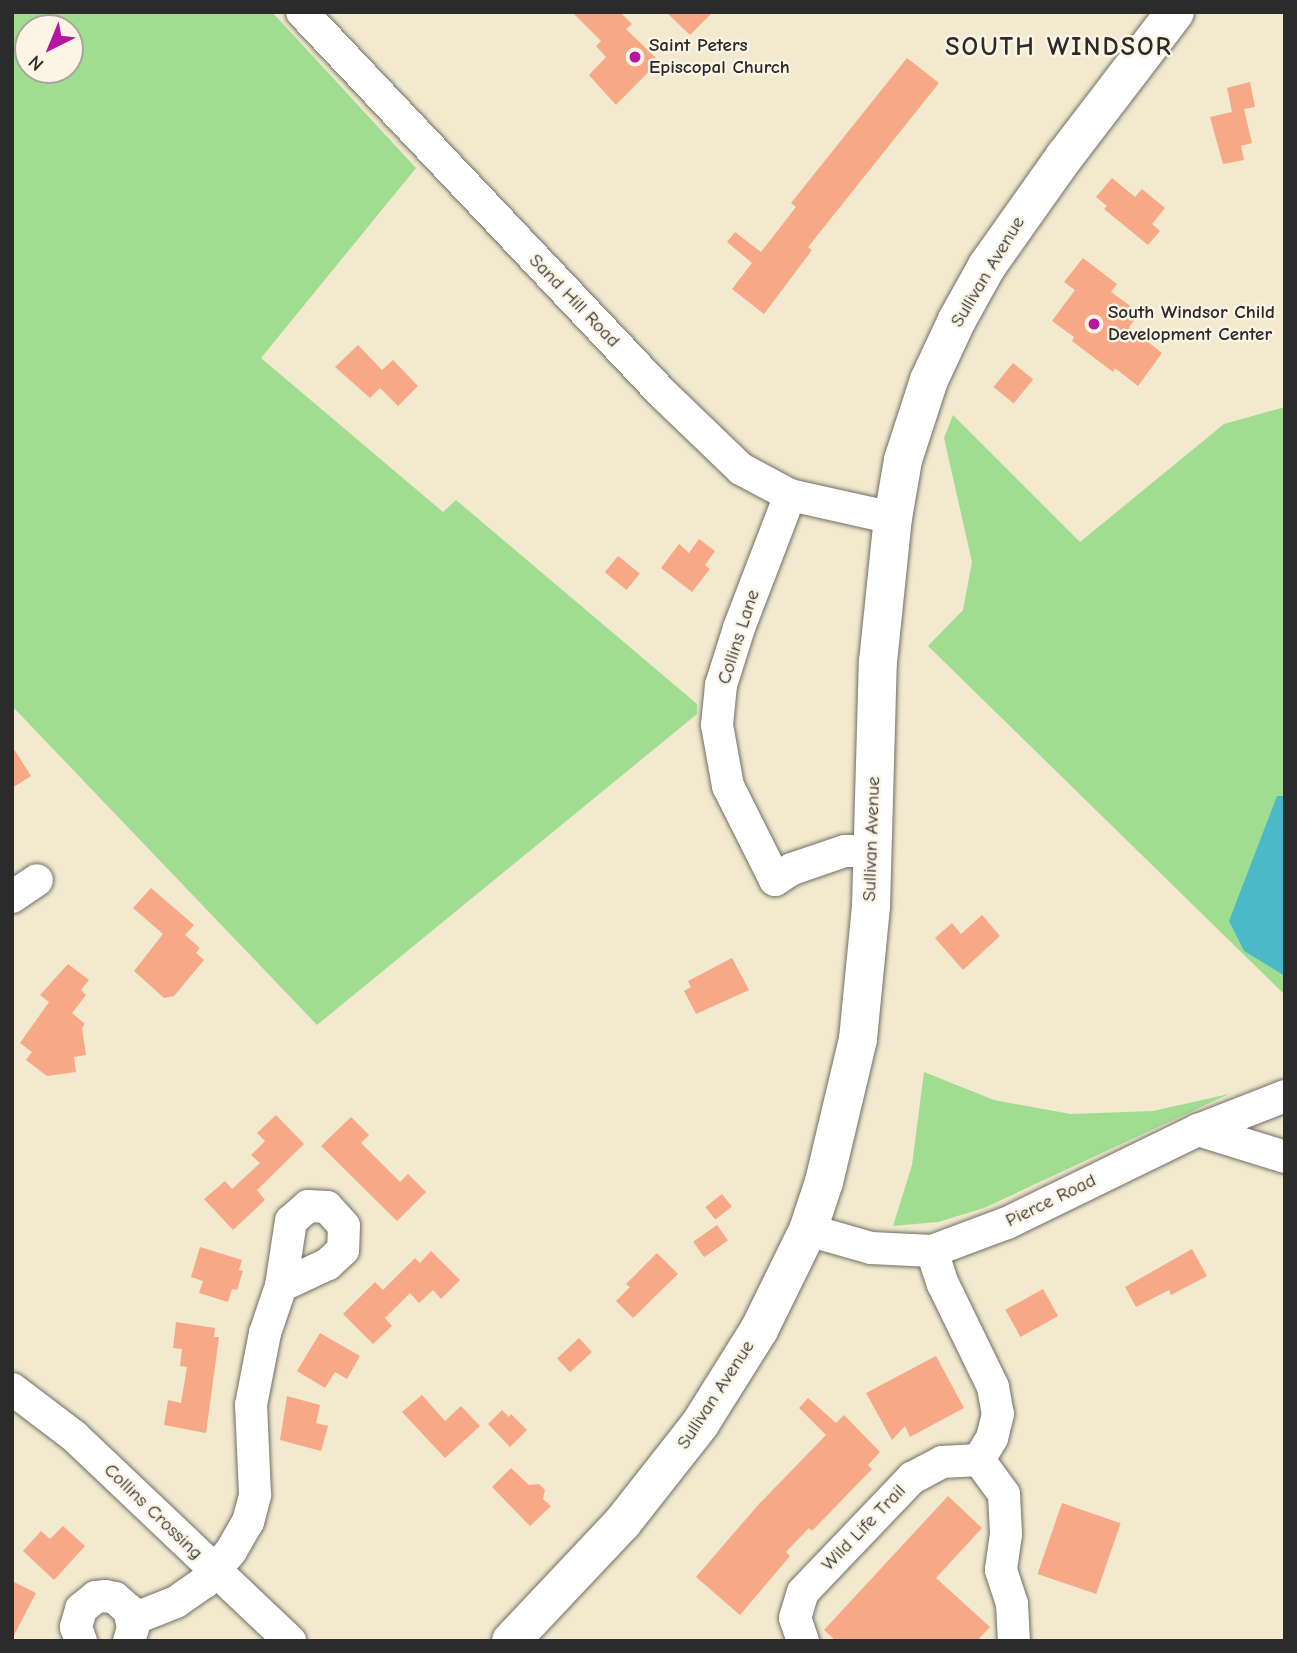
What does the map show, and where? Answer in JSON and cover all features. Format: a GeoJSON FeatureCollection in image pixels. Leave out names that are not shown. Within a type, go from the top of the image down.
{"type":"FeatureCollection","features":[{"type":"Feature","properties":{"kind":"main road","name":"Sullivan Avenue"},"geometry":{"type":"LineString","coordinates":[[512,1641],[623,1522],[700,1424],[759,1330],[808,1230],[831,1159],[858,1039],[871,906],[878,662],[893,518],[903,460],[925,391],[963,309],[987,266],[1027,208],[1175,12]]}},
{"type":"Feature","properties":{"kind":"street","name":"Sand Hill Road"},"geometry":{"type":"LineString","coordinates":[[302,12],[662,393],[741,469],[790,495],[893,518]]}},
{"type":"Feature","properties":{"kind":"street","name":"Collins Lane"},"geometry":{"type":"LineString","coordinates":[[790,495],[739,628],[721,685],[717,725],[727,786],[775,880],[792,869],[845,851],[872,850]]}},
{"type":"Feature","properties":{"kind":"street","name":"Pierce Road"},"geometry":{"type":"LineString","coordinates":[[808,1230],[871,1248],[932,1251],[1007,1223],[1198,1130],[1285,1096]]}},
{"type":"Feature","properties":{"kind":"street"},"geometry":{"type":"LineString","coordinates":[[1198,1130],[1285,1157]]}},
{"type":"Feature","properties":{"kind":"street"},"geometry":{"type":"LineString","coordinates":[[932,1251],[943,1284],[993,1387],[998,1414],[992,1438],[979,1460],[1004,1494],[1006,1534],[1001,1570],[1012,1604],[1014,1641]]}},
{"type":"Feature","properties":{"kind":"street"},"geometry":{"type":"LineString","coordinates":[[81,1641],[76,1627],[77,1617],[81,1609],[96,1597],[115,1598],[123,1603],[131,1630],[176,1602],[214,1572],[248,1522],[255,1495],[251,1405],[265,1333],[281,1286]]}},
{"type":"Feature","properties":{"kind":"street","name":"Collins Crossing"},"geometry":{"type":"LineString","coordinates":[[12,1389],[74,1436],[214,1572],[290,1641]]}},
{"type":"Feature","properties":{"kind":"street","name":"Wild Life Trail"},"geometry":{"type":"LineString","coordinates":[[803,1641],[795,1618],[803,1591],[912,1478],[943,1462],[979,1460]]}},
{"type":"Feature","properties":{"kind":"green space"},"geometry":{"type":"Polygon","coordinates":[[[12,12],[272,12],[416,168],[261,358],[443,512],[456,500],[697,704],[697,714],[317,1025],[12,706],[12,12]]]}},
{"type":"Feature","properties":{"kind":"green space"},"geometry":{"type":"Polygon","coordinates":[[[1285,407],[1285,995],[928,646],[963,610],[972,562],[944,438],[953,415],[1080,542],[1224,424],[1285,407]]]}},
{"type":"Feature","properties":{"kind":"green space"},"geometry":{"type":"Polygon","coordinates":[[[924,1072],[994,1100],[1070,1114],[1153,1111],[1229,1094],[984,1208],[938,1222],[893,1226],[912,1165],[924,1072]]]}},
{"type":"Feature","properties":{"kind":"water"},"geometry":{"type":"Polygon","coordinates":[[[1277,796],[1285,796],[1285,976],[1244,951],[1229,921],[1277,796]]]}},
{"type":"Feature","properties":{"kind":"building","name":"Saint Peters Episcopal Church"},"geometry":{"type":"Polygon","coordinates":[[[572,12],[620,12],[632,24],[626,29],[659,61],[616,105],[589,75],[606,57],[596,46],[601,41],[572,12]]]}},
{"type":"Feature","properties":{"kind":"building","name":"Saint Peters Episcopal Church"},"geometry":{"type":"Polygon","coordinates":[[[666,12],[713,12],[690,35],[666,12]]]}},
{"type":"Feature","properties":{"kind":"building"},"geometry":{"type":"Polygon","coordinates":[[[907,58],[939,83],[808,247],[812,250],[764,314],[732,289],[752,263],[727,242],[735,232],[761,252],[796,207],[791,203],[907,58]]]}},
{"type":"Feature","properties":{"kind":"building"},"geometry":{"type":"Polygon","coordinates":[[[1250,82],[1255,107],[1244,109],[1252,143],[1241,146],[1244,160],[1223,164],[1210,117],[1232,112],[1227,88],[1250,82]]]}},
{"type":"Feature","properties":{"kind":"building"},"geometry":{"type":"Polygon","coordinates":[[[1112,178],[1135,197],[1142,189],[1165,208],[1152,224],[1160,231],[1148,245],[1104,209],[1107,206],[1096,197],[1112,178]]]}},
{"type":"Feature","properties":{"kind":"building","name":"South Windsor Child Development Center"},"geometry":{"type":"Polygon","coordinates":[[[1083,258],[1117,284],[1111,292],[1140,313],[1129,327],[1162,353],[1138,386],[1115,368],[1113,372],[1072,341],[1074,337],[1052,321],[1075,290],[1064,282],[1083,258]]]}},
{"type":"Feature","properties":{"kind":"building"},"geometry":{"type":"Polygon","coordinates":[[[358,345],[382,370],[393,360],[418,386],[398,406],[380,388],[370,398],[335,367],[358,345]]]}},
{"type":"Feature","properties":{"kind":"building"},"geometry":{"type":"Polygon","coordinates":[[[1013,363],[1033,379],[1014,403],[993,387],[1013,363]]]}},
{"type":"Feature","properties":{"kind":"building"},"geometry":{"type":"Polygon","coordinates":[[[699,539],[715,551],[705,565],[710,569],[692,592],[661,568],[679,544],[689,553],[699,539]]]}},
{"type":"Feature","properties":{"kind":"building"},"geometry":{"type":"Polygon","coordinates":[[[618,556],[640,574],[627,590],[605,572],[618,556]]]}},
{"type":"Feature","properties":{"kind":"building"},"geometry":{"type":"Polygon","coordinates":[[[12,746],[31,776],[12,788],[12,746]]]}},
{"type":"Feature","properties":{"kind":"building"},"geometry":{"type":"Polygon","coordinates":[[[151,888],[194,925],[185,935],[200,948],[196,953],[204,960],[174,996],[164,998],[134,971],[163,934],[133,908],[151,888]]]}},
{"type":"Feature","properties":{"kind":"building"},"geometry":{"type":"Polygon","coordinates":[[[982,915],[1000,936],[963,970],[935,938],[952,923],[961,934],[982,915]]]}},
{"type":"Feature","properties":{"kind":"building"},"geometry":{"type":"Polygon","coordinates":[[[732,958],[749,990],[696,1014],[684,991],[691,987],[688,981],[732,958]]]}},
{"type":"Feature","properties":{"kind":"building"},"geometry":{"type":"Polygon","coordinates":[[[68,964],[89,980],[81,990],[86,995],[72,1013],[85,1024],[82,1028],[86,1055],[74,1057],[76,1072],[47,1076],[26,1060],[32,1052],[20,1043],[49,1002],[40,995],[68,964]]]}},
{"type":"Feature","properties":{"kind":"building"},"geometry":{"type":"Polygon","coordinates":[[[276,1115],[304,1144],[257,1190],[265,1200],[233,1230],[204,1199],[225,1181],[232,1189],[260,1163],[251,1155],[265,1141],[257,1133],[276,1115]]]}},
{"type":"Feature","properties":{"kind":"building"},"geometry":{"type":"Polygon","coordinates":[[[351,1117],[369,1135],[361,1143],[400,1182],[408,1174],[426,1192],[397,1221],[321,1146],[351,1117]]]}},
{"type":"Feature","properties":{"kind":"building"},"geometry":{"type":"Polygon","coordinates":[[[722,1194],[732,1207],[715,1220],[705,1207],[722,1194]]]}},
{"type":"Feature","properties":{"kind":"building"},"geometry":{"type":"Polygon","coordinates":[[[717,1225],[728,1241],[704,1257],[693,1242],[717,1225]]]}},
{"type":"Feature","properties":{"kind":"building"},"geometry":{"type":"Polygon","coordinates":[[[200,1247],[242,1260],[239,1270],[243,1271],[237,1290],[232,1289],[228,1302],[199,1293],[203,1281],[191,1277],[200,1247]]]}},
{"type":"Feature","properties":{"kind":"building"},"geometry":{"type":"Polygon","coordinates":[[[1192,1249],[1207,1276],[1171,1295],[1169,1290],[1136,1307],[1125,1287],[1192,1249]]]}},
{"type":"Feature","properties":{"kind":"building"},"geometry":{"type":"Polygon","coordinates":[[[431,1251],[460,1280],[441,1299],[433,1290],[419,1303],[410,1293],[385,1318],[392,1326],[373,1344],[343,1314],[375,1282],[383,1290],[415,1258],[420,1263],[431,1251]]]}},
{"type":"Feature","properties":{"kind":"building"},"geometry":{"type":"Polygon","coordinates":[[[657,1253],[678,1274],[633,1318],[616,1301],[630,1287],[626,1284],[657,1253]]]}},
{"type":"Feature","properties":{"kind":"building"},"geometry":{"type":"Polygon","coordinates":[[[1043,1289],[1058,1316],[1020,1337],[1005,1310],[1043,1289]]]}},
{"type":"Feature","properties":{"kind":"building"},"geometry":{"type":"Polygon","coordinates":[[[176,1322],[215,1328],[214,1337],[219,1337],[206,1433],[164,1425],[168,1400],[181,1403],[187,1367],[180,1366],[182,1349],[173,1348],[176,1322]]]}},
{"type":"Feature","properties":{"kind":"building"},"geometry":{"type":"Polygon","coordinates":[[[320,1333],[360,1356],[347,1379],[335,1372],[325,1388],[297,1371],[320,1333]]]}},
{"type":"Feature","properties":{"kind":"building"},"geometry":{"type":"Polygon","coordinates":[[[579,1338],[592,1352],[570,1372],[557,1358],[579,1338]]]}},
{"type":"Feature","properties":{"kind":"building"},"geometry":{"type":"Polygon","coordinates":[[[936,1356],[964,1408],[910,1437],[905,1426],[892,1440],[866,1393],[936,1356]]]}},
{"type":"Feature","properties":{"kind":"building"},"geometry":{"type":"Polygon","coordinates":[[[422,1395],[445,1421],[461,1406],[480,1426],[445,1458],[402,1412],[422,1395]]]}},
{"type":"Feature","properties":{"kind":"building"},"geometry":{"type":"Polygon","coordinates":[[[287,1396],[320,1405],[316,1423],[328,1426],[321,1451],[280,1440],[287,1396]]]}},
{"type":"Feature","properties":{"kind":"building"},"geometry":{"type":"Polygon","coordinates":[[[808,1398],[836,1423],[844,1415],[880,1452],[868,1465],[872,1469],[812,1531],[809,1528],[786,1552],[790,1556],[740,1615],[696,1577],[759,1504],[826,1435],[799,1408],[808,1398]]]}},
{"type":"Feature","properties":{"kind":"building"},"geometry":{"type":"Polygon","coordinates":[[[502,1410],[509,1417],[511,1414],[527,1430],[510,1447],[488,1424],[502,1410]]]}},
{"type":"Feature","properties":{"kind":"building"},"geometry":{"type":"Polygon","coordinates":[[[511,1468],[529,1485],[539,1484],[545,1490],[543,1499],[551,1506],[530,1526],[492,1487],[511,1468]]]}},
{"type":"Feature","properties":{"kind":"building"},"geometry":{"type":"Polygon","coordinates":[[[948,1496],[982,1528],[936,1578],[990,1627],[977,1641],[836,1641],[824,1630],[948,1496]]]}},
{"type":"Feature","properties":{"kind":"building"},"geometry":{"type":"Polygon","coordinates":[[[1062,1503],[1121,1523],[1096,1594],[1038,1574],[1062,1503]]]}},
{"type":"Feature","properties":{"kind":"building"},"geometry":{"type":"Polygon","coordinates":[[[63,1526],[85,1546],[54,1580],[23,1551],[41,1531],[50,1539],[63,1526]]]}},
{"type":"Feature","properties":{"kind":"building"},"geometry":{"type":"Polygon","coordinates":[[[12,1581],[36,1593],[12,1639],[12,1581]]]}},
{"type":"Feature","properties":{"kind":"place","name":"Saint Peters Episcopal Church"},"geometry":{"type":"Point","coordinates":[635,57]}},
{"type":"Feature","properties":{"kind":"place","name":"South Windsor Child Development Center"},"geometry":{"type":"Point","coordinates":[1094,324]}},
{"type":"Feature","properties":{"kind":"district","name":"SOUTH WINDSOR"},"geometry":{"type":"Point","coordinates":[1059,48]}}]}
